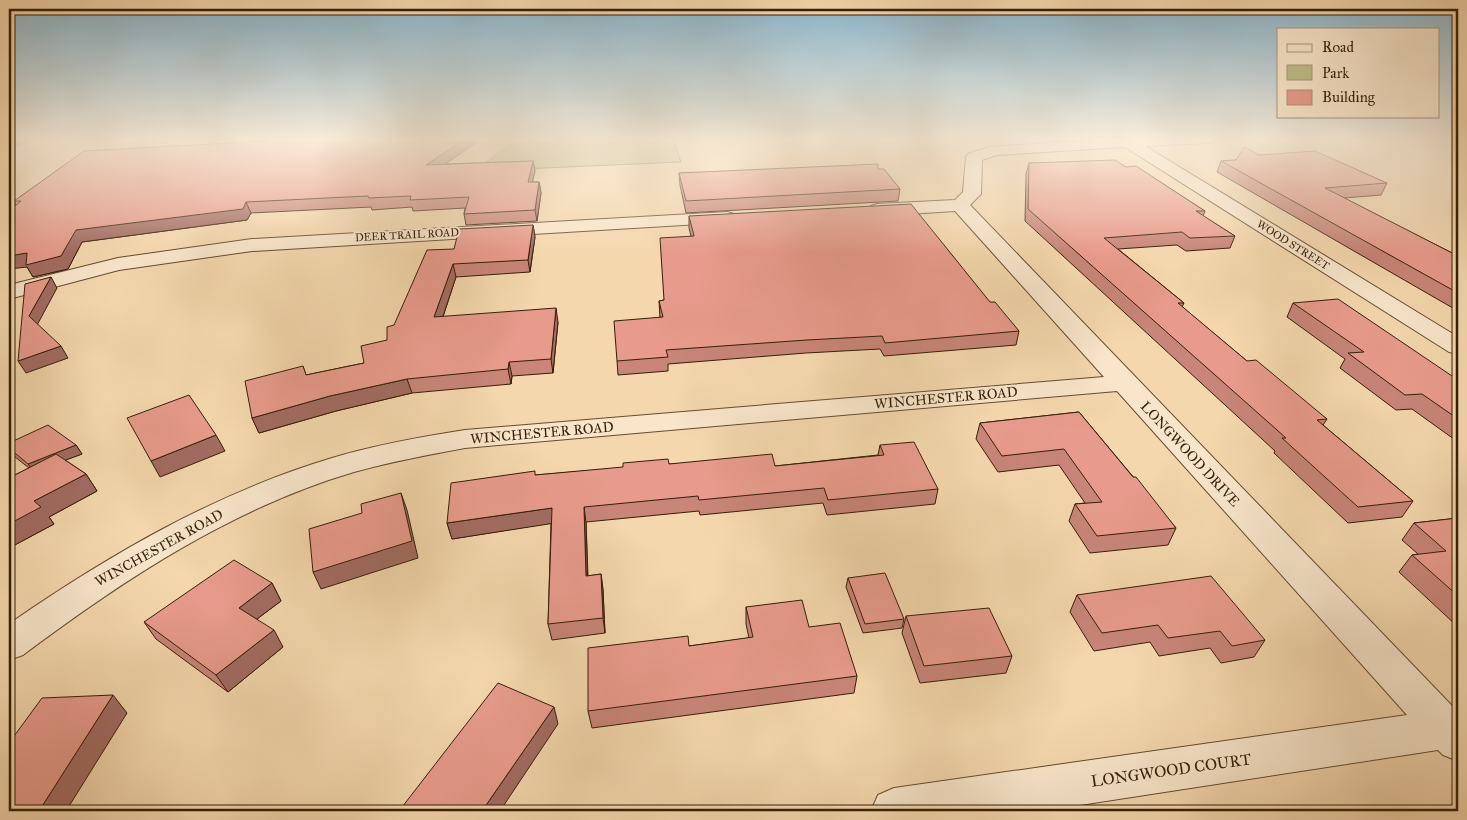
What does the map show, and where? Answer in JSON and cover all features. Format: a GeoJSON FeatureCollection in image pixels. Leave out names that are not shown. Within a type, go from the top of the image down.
{"type":"FeatureCollection","features":[{"type":"Feature","properties":{"kind":"street"},"geometry":{"type":"LineString","coordinates":[[858,211],[960,205],[972,194],[973,176]]}},
{"type":"Feature","properties":{"kind":"street","name":"WOOD STREET"},"geometry":{"type":"LineString","coordinates":[[1182,176],[1458,347]]}},
{"type":"Feature","properties":{"kind":"street","name":"LONGWOOD DRIVE"},"geometry":{"type":"LineString","coordinates":[[960,205],[1453,735]]}},
{"type":"Feature","properties":{"kind":"street","name":"DEER TRAIL ROAD"},"geometry":{"type":"LineString","coordinates":[[9,292],[118,264],[252,245],[749,217]]}},
{"type":"Feature","properties":{"kind":"street","name":"WINCHESTER ROAD"},"geometry":{"type":"LineString","coordinates":[[9,644],[54,610],[114,571],[226,511],[296,480],[353,461],[406,448],[465,439],[1124,383]]}},
{"type":"Feature","properties":{"kind":"street","name":"LONGWOOD COURT"},"geometry":{"type":"LineString","coordinates":[[894,811],[1453,735]]}},
{"type":"Feature","properties":{"kind":"building"},"geometry":{"type":"Polygon","coordinates":[[[49,176],[529,176],[528,182],[539,182],[535,210],[464,214],[469,197],[410,200],[411,196],[369,198],[368,196],[246,202],[243,209],[76,230],[61,256],[26,265],[27,253],[9,256],[9,211],[21,201],[14,201],[49,176]]]}},
{"type":"Feature","properties":{"kind":"building"},"geometry":{"type":"Polygon","coordinates":[[[680,176],[890,176],[900,189],[686,201],[680,176]]]}},
{"type":"Feature","properties":{"kind":"building"},"geometry":{"type":"Polygon","coordinates":[[[1029,176],[1152,176],[1205,211],[1196,211],[1235,236],[1190,238],[1182,232],[1104,238],[1184,303],[1178,303],[1247,361],[1256,360],[1327,419],[1317,420],[1413,501],[1358,507],[1282,438],[1286,438],[1028,209],[1029,176]]]}},
{"type":"Feature","properties":{"kind":"building"},"geometry":{"type":"Polygon","coordinates":[[[1248,176],[1372,176],[1387,183],[1325,188],[1458,256],[1458,293],[1248,176]]]}},
{"type":"Feature","properties":{"kind":"building"},"geometry":{"type":"Polygon","coordinates":[[[911,204],[990,302],[995,302],[1019,331],[885,343],[882,336],[666,350],[668,357],[617,361],[614,321],[663,317],[659,301],[664,300],[660,238],[694,236],[689,216],[911,204]]]}},
{"type":"Feature","properties":{"kind":"building"},"geometry":{"type":"Polygon","coordinates":[[[533,225],[528,260],[453,264],[434,317],[556,308],[551,359],[509,362],[508,369],[407,379],[330,396],[252,418],[245,381],[303,366],[306,375],[364,363],[361,346],[387,340],[387,327],[394,325],[427,250],[454,249],[459,229],[533,225]]]}},
{"type":"Feature","properties":{"kind":"building"},"geometry":{"type":"Polygon","coordinates":[[[51,277],[29,316],[61,346],[18,361],[25,284],[51,277]]]}},
{"type":"Feature","properties":{"kind":"building"},"geometry":{"type":"Polygon","coordinates":[[[1338,299],[1458,380],[1458,419],[1422,394],[1405,395],[1348,353],[1364,352],[1293,303],[1338,299]]]}},
{"type":"Feature","properties":{"kind":"building"},"geometry":{"type":"Polygon","coordinates":[[[189,395],[216,435],[151,461],[127,418],[189,395]]]}},
{"type":"Feature","properties":{"kind":"building"},"geometry":{"type":"Polygon","coordinates":[[[1079,412],[1133,477],[1136,477],[1176,528],[1097,536],[1075,504],[1102,502],[1064,449],[1002,456],[980,423],[1079,412]]]}},
{"type":"Feature","properties":{"kind":"building"},"geometry":{"type":"Polygon","coordinates":[[[48,425],[76,445],[28,464],[9,448],[9,443],[48,425]]]}},
{"type":"Feature","properties":{"kind":"building"},"geometry":{"type":"Polygon","coordinates":[[[914,442],[938,489],[828,500],[824,488],[699,500],[698,496],[584,507],[586,576],[601,574],[603,618],[548,624],[552,508],[447,523],[451,483],[535,471],[535,475],[623,467],[623,463],[668,459],[669,464],[772,454],[775,466],[884,455],[880,445],[914,442]]]}},
{"type":"Feature","properties":{"kind":"building"},"geometry":{"type":"Polygon","coordinates":[[[56,454],[86,474],[34,501],[41,507],[9,524],[9,478],[56,454]]]}},
{"type":"Feature","properties":{"kind":"building"},"geometry":{"type":"Polygon","coordinates":[[[401,493],[412,541],[313,572],[309,529],[362,513],[361,504],[401,493]]]}},
{"type":"Feature","properties":{"kind":"building"},"geometry":{"type":"Polygon","coordinates":[[[1458,518],[1458,596],[1412,555],[1446,551],[1414,523],[1458,518]]]}},
{"type":"Feature","properties":{"kind":"building"},"geometry":{"type":"Polygon","coordinates":[[[234,560],[272,583],[239,608],[274,630],[216,675],[144,622],[234,560]]]}},
{"type":"Feature","properties":{"kind":"building"},"geometry":{"type":"Polygon","coordinates":[[[885,573],[904,619],[865,624],[848,578],[885,573]]]}},
{"type":"Feature","properties":{"kind":"building"},"geometry":{"type":"Polygon","coordinates":[[[1211,576],[1265,640],[1232,646],[1220,631],[1168,638],[1158,625],[1102,633],[1077,595],[1211,576]]]}},
{"type":"Feature","properties":{"kind":"building"},"geometry":{"type":"Polygon","coordinates":[[[802,600],[809,627],[840,623],[857,676],[588,711],[588,648],[688,636],[689,646],[753,637],[746,607],[802,600]]]}},
{"type":"Feature","properties":{"kind":"building"},"geometry":{"type":"Polygon","coordinates":[[[989,608],[1012,656],[924,666],[906,616],[989,608]]]}},
{"type":"Feature","properties":{"kind":"building"},"geometry":{"type":"Polygon","coordinates":[[[498,683],[554,707],[482,811],[399,811],[498,683]]]}},
{"type":"Feature","properties":{"kind":"building"},"geometry":{"type":"Polygon","coordinates":[[[113,695],[39,811],[9,811],[9,743],[42,698],[113,695]]]}}]}
